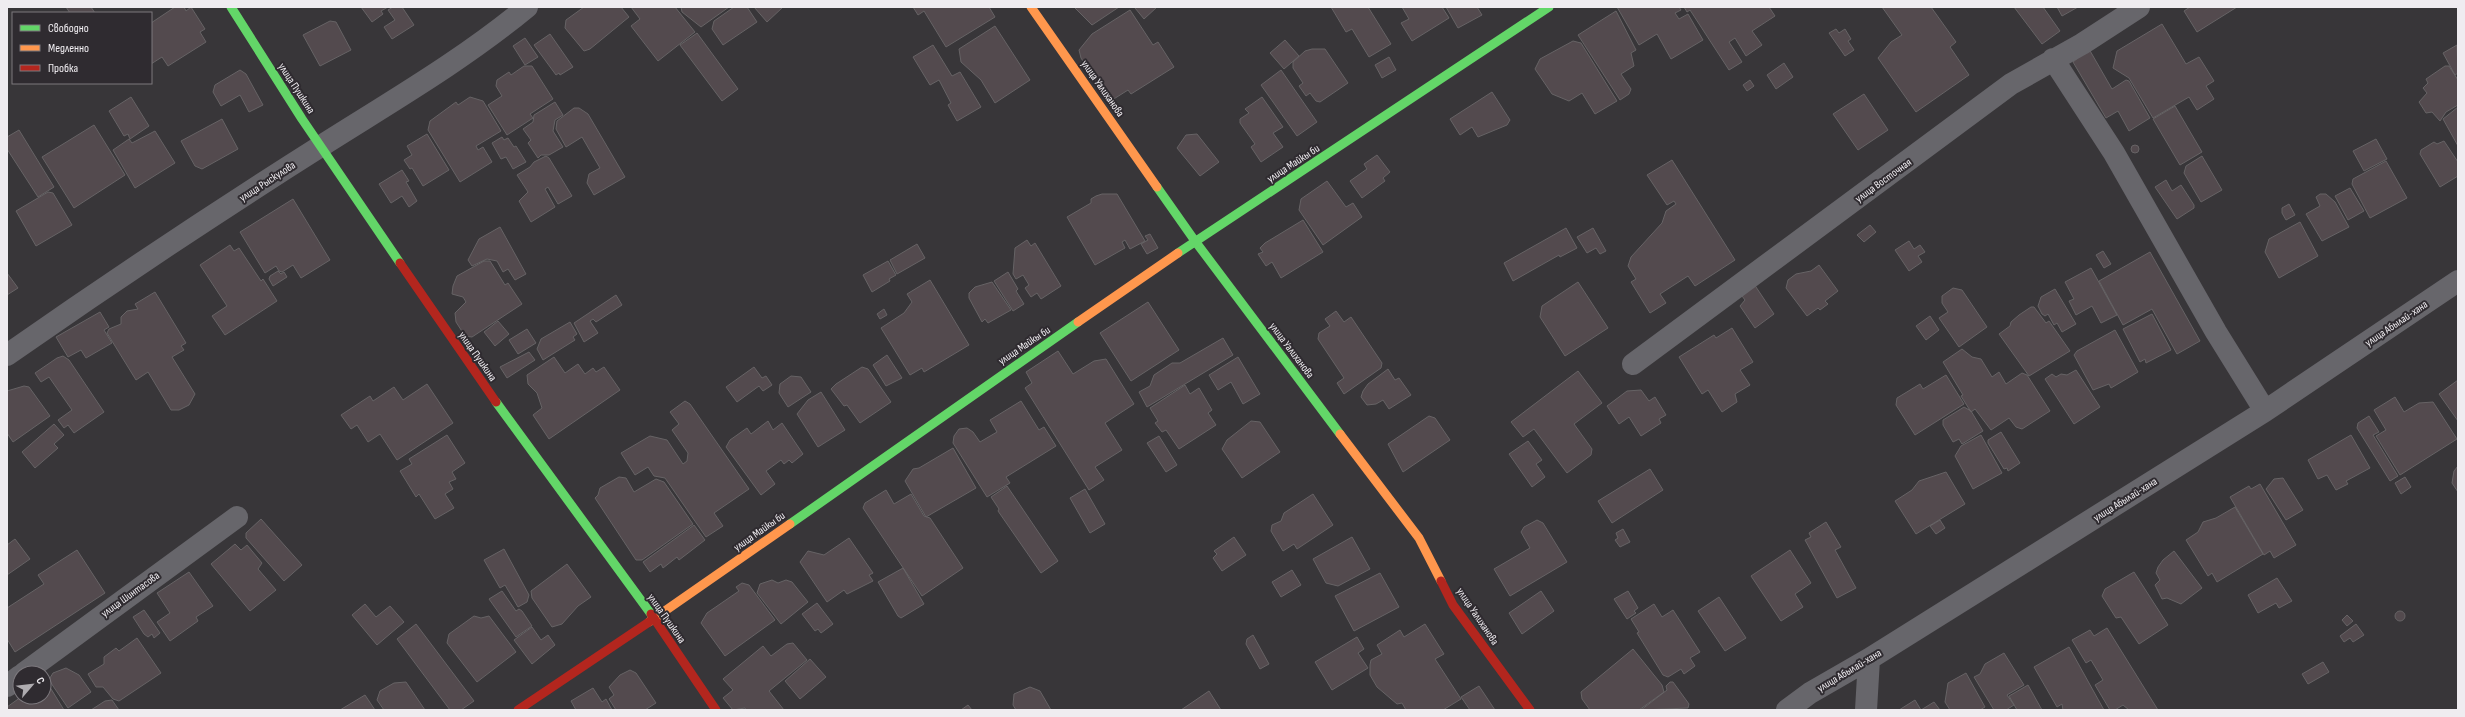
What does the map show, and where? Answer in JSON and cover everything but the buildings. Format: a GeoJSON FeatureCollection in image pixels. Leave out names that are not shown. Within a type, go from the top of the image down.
{"type":"FeatureCollection","features":[{"type":"Feature","properties":{"kind":"street","name":"улица Пушкина"},"geometry":{"type":"LineString","coordinates":[[231,7],[321,146],[474,373],[654,619],[716,710]]}},
{"type":"Feature","properties":{"kind":"street","name":"улица Рыскулова"},"geometry":{"type":"LineString","coordinates":[[7,355],[321,146],[417,88],[490,37],[527,7]]}},
{"type":"Feature","properties":{"kind":"street","name":"улица Уалиханова"},"geometry":{"type":"LineString","coordinates":[[1031,7],[1195,241],[1419,538],[1453,605],[1530,710]]}},
{"type":"Feature","properties":{"kind":"street","name":"улица Майкы би"},"geometry":{"type":"LineString","coordinates":[[518,710],[654,619],[1195,241],[1550,7]]}},
{"type":"Feature","properties":{"kind":"street","name":"улица Восточная"},"geometry":{"type":"LineString","coordinates":[[1633,364],[2011,84],[2082,44],[2139,7]]}},
{"type":"Feature","properties":{"kind":"street"},"geometry":{"type":"LineString","coordinates":[[2053,59],[2114,153],[2216,332],[2265,411]]}},
{"type":"Feature","properties":{"kind":"street","name":"улица Абылай-хана"},"geometry":{"type":"LineString","coordinates":[[1787,710],[1810,693],[1869,659],[2265,411],[2458,281]]}},
{"type":"Feature","properties":{"kind":"street","name":"улица Шинтасова"},"geometry":{"type":"LineString","coordinates":[[35,665],[237,517]]}},
{"type":"Feature","properties":{"kind":"street"},"geometry":{"type":"LineString","coordinates":[[1866,710],[1869,659]]}},
{"type":"Feature","properties":{"kind":"traffic: fast"},"geometry":{"type":"LineString","coordinates":[[231,7],[302,119],[400,263]]}},
{"type":"Feature","properties":{"kind":"traffic: fast"},"geometry":{"type":"LineString","coordinates":[[1178,253],[1549,7]]}},
{"type":"Feature","properties":{"kind":"traffic: fast"},"geometry":{"type":"LineString","coordinates":[[1157,187],[1195,241],[1340,434]]}},
{"type":"Feature","properties":{"kind":"traffic: fast"},"geometry":{"type":"LineString","coordinates":[[790,524],[1078,322]]}},
{"type":"Feature","properties":{"kind":"traffic: fast"},"geometry":{"type":"LineString","coordinates":[[496,402],[651,614]]}},
{"type":"Feature","properties":{"kind":"traffic: slow"},"geometry":{"type":"LineString","coordinates":[[1031,7],[1157,187]]}},
{"type":"Feature","properties":{"kind":"traffic: slow"},"geometry":{"type":"LineString","coordinates":[[1078,322],[1178,253]]}},
{"type":"Feature","properties":{"kind":"traffic: slow"},"geometry":{"type":"LineString","coordinates":[[1340,434],[1419,538],[1441,581]]}},
{"type":"Feature","properties":{"kind":"traffic: slow"},"geometry":{"type":"LineString","coordinates":[[649,622],[790,524]]}},
{"type":"Feature","properties":{"kind":"traffic: jam"},"geometry":{"type":"LineString","coordinates":[[400,263],[496,402]]}},
{"type":"Feature","properties":{"kind":"traffic: jam"},"geometry":{"type":"LineString","coordinates":[[1441,581],[1453,605],[1530,710]]}},
{"type":"Feature","properties":{"kind":"traffic: jam"},"geometry":{"type":"LineString","coordinates":[[651,614],[716,710]]}},
{"type":"Feature","properties":{"kind":"traffic: jam"},"geometry":{"type":"LineString","coordinates":[[518,710],[649,622]]}}]}
